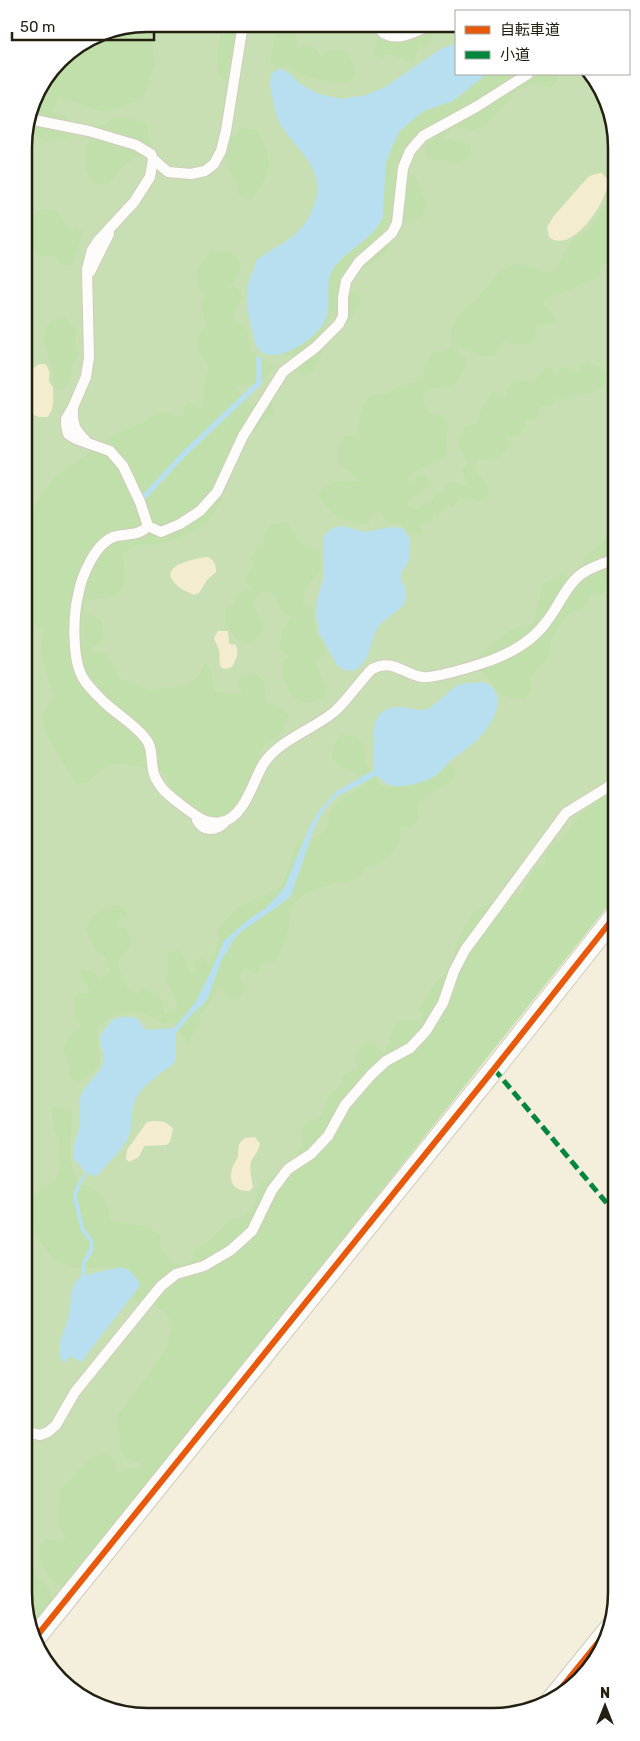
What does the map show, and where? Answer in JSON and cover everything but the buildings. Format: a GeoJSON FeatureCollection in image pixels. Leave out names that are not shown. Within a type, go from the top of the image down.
{"type":"FeatureCollection","features":[{"type":"Feature","properties":{"kind":"street"},"geometry":{"type":"LineString","coordinates":[[40,1633],[607,926]]}},
{"type":"Feature","properties":{"kind":"street"},"geometry":{"type":"LineString","coordinates":[[566,1682],[593,1649]]}},
{"type":"Feature","properties":{"kind":"lane"},"geometry":{"type":"LineString","coordinates":[[383,32],[401,36],[416,32]]}},
{"type":"Feature","properties":{"kind":"lane"},"geometry":{"type":"LineString","coordinates":[[150,177],[168,172],[191,174],[205,172],[214,164],[226,131],[242,33]]}},
{"type":"Feature","properties":{"kind":"lane"},"geometry":{"type":"LineString","coordinates":[[526,75],[476,107],[423,136],[410,151],[403,168],[397,223],[392,233],[359,262],[346,281],[343,298],[343,316],[339,324],[316,347],[283,372],[243,436],[217,492],[200,511],[180,524],[161,532],[115,536],[102,544],[88,566],[78,596],[74,632],[77,657],[82,677],[106,704],[146,738],[150,747],[154,773],[161,787],[193,814],[206,821],[221,822],[227,820],[240,810],[265,762],[279,748],[334,711],[372,670],[380,665],[390,665],[422,677],[436,676],[497,658],[523,645],[535,635],[548,621],[566,590],[579,576],[590,568],[608,561]]}},
{"type":"Feature","properties":{"kind":"lane"},"geometry":{"type":"LineString","coordinates":[[36,120],[89,131],[136,145],[151,154],[153,159],[168,172]]}},
{"type":"Feature","properties":{"kind":"lane"},"geometry":{"type":"LineString","coordinates":[[153,159],[150,177],[134,202],[92,250],[87,268],[89,357],[86,377],[66,419],[66,425],[68,434],[76,439],[110,451],[122,466],[140,502],[148,526],[161,532]]}},
{"type":"Feature","properties":{"kind":"lane"},"geometry":{"type":"LineString","coordinates":[[139,534],[148,526]]}},
{"type":"Feature","properties":{"kind":"lane"},"geometry":{"type":"LineString","coordinates":[[32,1433],[40,1435],[48,1432],[56,1425],[75,1392],[161,1286],[176,1274],[204,1266],[231,1250],[252,1230],[272,1190],[288,1169],[311,1154],[328,1136],[345,1105],[371,1075],[386,1061],[410,1048],[426,1031],[442,1003],[454,971],[465,950],[566,814],[608,787]]}},
{"type":"Feature","properties":{"kind":"green space"},"geometry":{"type":"Polygon","coordinates":[[[436,32],[430,37],[431,40],[427,46],[421,47],[419,44],[414,62],[389,54],[381,58],[375,53],[377,41],[381,37],[436,32]]]}},
{"type":"Feature","properties":{"kind":"green space"},"geometry":{"type":"Polygon","coordinates":[[[455,32],[455,75],[582,75],[592,90],[607,132],[608,148],[607,906],[37,1624],[32,1594],[33,132],[41,103],[56,77],[77,56],[90,48],[118,36],[140,33],[455,32]]]}},
{"type":"Feature","properties":{"kind":"green space"},"geometry":{"type":"Polygon","coordinates":[[[150,33],[155,63],[143,99],[105,112],[58,98],[52,111],[56,114],[65,115],[70,129],[69,139],[58,138],[48,142],[33,135],[33,132],[41,103],[56,77],[66,66],[77,56],[103,41],[118,36],[150,33]]]}},
{"type":"Feature","properties":{"kind":"green space"},"geometry":{"type":"Polygon","coordinates":[[[221,33],[235,33],[226,83],[219,74],[217,58],[221,33]]]}},
{"type":"Feature","properties":{"kind":"green space"},"geometry":{"type":"Polygon","coordinates":[[[276,33],[295,33],[299,51],[303,45],[317,50],[320,57],[332,51],[347,52],[353,64],[356,77],[350,81],[325,81],[305,76],[290,67],[286,62],[286,66],[277,67],[270,62],[276,33]]]}},
{"type":"Feature","properties":{"kind":"green space"},"geometry":{"type":"Polygon","coordinates":[[[474,75],[556,75],[558,79],[551,88],[534,83],[513,93],[507,104],[495,113],[486,125],[472,130],[457,126],[450,128],[444,138],[471,145],[470,157],[455,163],[434,160],[426,156],[426,146],[432,136],[421,131],[405,148],[397,175],[414,174],[426,203],[422,217],[388,226],[382,234],[391,242],[389,248],[381,257],[356,272],[348,266],[339,293],[353,293],[361,298],[359,304],[345,327],[331,339],[328,332],[336,314],[333,312],[324,329],[313,341],[323,349],[314,371],[305,376],[295,366],[293,361],[294,354],[284,356],[281,352],[315,300],[394,127],[474,75]]]}},
{"type":"Feature","properties":{"kind":"green space"},"geometry":{"type":"Polygon","coordinates":[[[112,118],[125,118],[146,123],[149,141],[153,144],[141,156],[132,159],[121,168],[108,184],[95,184],[85,166],[87,145],[95,126],[106,125],[112,118]]]}},
{"type":"Feature","properties":{"kind":"green space"},"geometry":{"type":"Polygon","coordinates":[[[242,128],[256,130],[263,143],[269,164],[259,189],[251,200],[239,196],[237,182],[229,169],[224,150],[229,139],[242,128]]]}},
{"type":"Feature","properties":{"kind":"green space"},"geometry":{"type":"Polygon","coordinates":[[[608,200],[608,263],[599,267],[600,276],[544,300],[542,305],[551,311],[556,323],[537,324],[535,342],[519,344],[504,340],[494,356],[480,356],[474,351],[458,347],[458,354],[466,358],[466,366],[455,385],[432,389],[424,393],[423,400],[428,414],[439,413],[447,423],[445,456],[409,475],[410,482],[414,482],[417,475],[426,476],[429,485],[406,504],[410,508],[418,509],[425,503],[431,505],[435,494],[445,494],[443,485],[449,482],[469,487],[462,471],[469,461],[461,453],[458,442],[466,426],[478,424],[482,408],[493,391],[507,399],[507,389],[512,383],[529,380],[533,384],[544,368],[549,368],[555,374],[560,373],[560,368],[566,366],[570,371],[579,374],[581,365],[589,361],[605,371],[605,384],[591,393],[579,392],[571,397],[556,397],[553,404],[542,406],[538,409],[539,414],[533,420],[525,420],[524,429],[517,436],[505,436],[509,446],[498,458],[478,460],[473,469],[488,485],[488,496],[480,501],[471,498],[459,498],[453,509],[446,502],[443,512],[438,515],[433,514],[433,522],[419,522],[422,535],[413,534],[401,525],[389,523],[380,512],[371,515],[368,524],[345,519],[332,512],[318,493],[333,483],[359,481],[351,472],[338,463],[339,445],[345,436],[353,436],[360,439],[360,416],[370,396],[387,393],[424,378],[425,364],[431,354],[450,348],[452,328],[459,315],[477,299],[500,271],[515,264],[535,268],[544,273],[557,269],[565,251],[573,240],[591,227],[608,200]]]}},
{"type":"Feature","properties":{"kind":"green space"},"geometry":{"type":"Polygon","coordinates":[[[44,209],[57,211],[71,232],[75,228],[83,230],[73,265],[61,265],[55,256],[39,256],[33,248],[34,213],[44,209]]]}},
{"type":"Feature","properties":{"kind":"green space"},"geometry":{"type":"Polygon","coordinates":[[[211,251],[227,251],[238,258],[241,268],[233,282],[226,287],[238,288],[242,298],[233,315],[234,320],[246,328],[251,351],[274,365],[260,382],[250,385],[238,385],[234,388],[251,404],[272,402],[273,413],[246,440],[218,506],[207,523],[179,538],[163,543],[134,546],[123,553],[124,580],[120,591],[109,598],[85,601],[84,612],[101,620],[103,629],[100,645],[92,647],[92,652],[104,653],[114,666],[119,678],[149,691],[186,686],[197,678],[206,663],[211,674],[215,692],[243,695],[239,687],[241,675],[257,674],[263,681],[267,703],[282,708],[289,716],[281,733],[264,745],[246,791],[223,819],[209,818],[193,809],[170,786],[163,772],[122,763],[107,765],[88,782],[76,784],[45,732],[43,713],[54,698],[43,656],[42,639],[44,630],[33,625],[33,508],[55,477],[117,433],[143,423],[154,415],[164,412],[174,416],[183,416],[183,408],[189,403],[202,410],[204,381],[210,367],[196,349],[200,333],[206,325],[201,303],[207,295],[197,286],[198,269],[211,251]]]}},
{"type":"Feature","properties":{"kind":"green space"},"geometry":{"type":"Polygon","coordinates":[[[65,317],[76,330],[75,349],[79,354],[72,365],[70,382],[62,390],[56,388],[53,381],[54,373],[44,344],[45,329],[52,320],[65,317]]]}},
{"type":"Feature","properties":{"kind":"green space"},"geometry":{"type":"Polygon","coordinates":[[[286,522],[303,546],[319,550],[321,571],[308,586],[303,604],[312,606],[316,634],[324,646],[325,654],[315,661],[325,687],[324,698],[307,704],[292,697],[283,678],[283,660],[290,656],[280,649],[281,635],[291,616],[283,614],[277,602],[276,594],[262,592],[252,601],[262,621],[261,636],[249,643],[236,639],[226,623],[225,609],[235,605],[236,594],[252,588],[246,582],[248,572],[254,566],[251,559],[256,550],[264,546],[265,532],[271,525],[286,522]]]}},
{"type":"Feature","properties":{"kind":"green space"},"geometry":{"type":"Polygon","coordinates":[[[608,538],[608,591],[597,595],[589,595],[588,604],[566,616],[551,640],[547,659],[531,676],[531,691],[525,699],[501,695],[478,667],[482,651],[511,630],[534,624],[543,584],[561,574],[568,576],[574,573],[587,556],[608,538]]]}},
{"type":"Feature","properties":{"kind":"green space"},"geometry":{"type":"Polygon","coordinates":[[[342,734],[356,736],[364,746],[366,764],[380,785],[391,788],[442,759],[454,768],[452,781],[418,802],[418,819],[411,828],[400,827],[397,846],[385,859],[374,867],[363,866],[361,875],[348,882],[333,883],[303,894],[290,909],[289,927],[275,962],[261,963],[258,974],[245,966],[239,977],[245,989],[238,1000],[228,998],[223,988],[216,991],[206,1009],[200,1014],[198,1024],[188,1043],[171,1021],[163,1024],[144,1014],[129,1011],[121,1013],[97,1027],[100,1063],[94,1071],[78,1084],[71,1078],[64,1048],[69,1034],[82,1029],[75,1015],[75,1002],[78,992],[88,994],[90,989],[83,981],[81,970],[92,970],[100,978],[110,973],[106,958],[98,954],[86,930],[92,916],[116,904],[123,906],[128,917],[119,919],[117,927],[126,928],[131,942],[125,954],[118,961],[126,985],[138,994],[142,988],[161,998],[165,1015],[178,1009],[167,979],[167,952],[179,950],[187,962],[189,973],[197,971],[194,961],[203,957],[209,965],[220,939],[218,928],[238,907],[281,886],[291,864],[297,842],[311,839],[324,832],[332,808],[340,800],[366,783],[355,771],[341,767],[332,758],[335,742],[342,734]]]}},
{"type":"Feature","properties":{"kind":"green space"},"geometry":{"type":"Polygon","coordinates":[[[608,791],[607,906],[65,1588],[52,1580],[42,1566],[40,1545],[46,1539],[63,1542],[66,1538],[59,1525],[60,1490],[89,1460],[105,1453],[116,1459],[116,1474],[125,1469],[140,1468],[140,1463],[126,1459],[121,1451],[117,1416],[166,1348],[173,1324],[162,1310],[149,1304],[137,1302],[119,1283],[112,1265],[96,1268],[74,1268],[54,1260],[32,1230],[32,1198],[34,1194],[56,1180],[60,1168],[60,1138],[53,1129],[52,1106],[72,1110],[70,1159],[77,1182],[95,1190],[103,1197],[109,1217],[113,1221],[145,1226],[160,1235],[161,1246],[167,1257],[180,1265],[191,1262],[193,1251],[206,1244],[232,1219],[243,1217],[251,1210],[255,1204],[258,1188],[263,1182],[270,1178],[298,1170],[295,1157],[301,1148],[302,1128],[312,1120],[320,1118],[329,1095],[339,1088],[344,1074],[358,1069],[354,1059],[358,1049],[368,1042],[384,1053],[395,1024],[403,1020],[421,1021],[423,1015],[419,1011],[435,983],[447,971],[453,959],[457,941],[475,910],[495,902],[519,897],[534,869],[545,865],[549,842],[553,839],[559,843],[578,817],[608,791]]]}},
{"type":"Feature","properties":{"kind":"green space"},"geometry":{"type":"Polygon","coordinates":[[[32,1573],[44,1583],[54,1603],[37,1624],[32,1594],[32,1573]]]}},
{"type":"Feature","properties":{"kind":"sand"},"geometry":{"type":"Polygon","coordinates":[[[602,173],[608,180],[607,189],[588,223],[568,239],[558,241],[549,237],[547,227],[553,217],[588,177],[602,173]]]}},
{"type":"Feature","properties":{"kind":"sand"},"geometry":{"type":"Polygon","coordinates":[[[39,364],[47,366],[49,382],[53,387],[52,407],[47,417],[33,414],[34,367],[39,364]]]}},
{"type":"Feature","properties":{"kind":"sand"},"geometry":{"type":"Polygon","coordinates":[[[208,557],[215,563],[216,572],[207,580],[199,593],[194,595],[174,582],[171,576],[176,566],[208,557]]]}},
{"type":"Feature","properties":{"kind":"sand"},"geometry":{"type":"Polygon","coordinates":[[[218,631],[228,631],[229,643],[235,644],[237,650],[235,662],[232,667],[227,669],[221,667],[220,664],[219,650],[214,638],[218,631]]]}},
{"type":"Feature","properties":{"kind":"sand"},"geometry":{"type":"Polygon","coordinates":[[[147,1122],[164,1122],[171,1126],[173,1129],[170,1142],[166,1145],[144,1146],[139,1157],[129,1162],[126,1159],[127,1150],[147,1122]]]}},
{"type":"Feature","properties":{"kind":"sand"},"geometry":{"type":"Polygon","coordinates":[[[255,1137],[260,1144],[250,1165],[253,1187],[250,1191],[240,1190],[232,1182],[232,1169],[238,1157],[241,1142],[245,1138],[255,1137]]]}},
{"type":"Feature","properties":{"kind":"water"},"geometry":{"type":"Polygon","coordinates":[[[455,44],[455,75],[486,75],[453,101],[424,111],[400,131],[386,163],[383,217],[373,232],[344,257],[332,271],[329,281],[328,311],[324,323],[310,339],[290,351],[271,355],[263,353],[256,345],[248,311],[247,292],[250,278],[257,260],[296,234],[304,225],[315,204],[317,188],[316,178],[308,160],[278,120],[270,86],[272,73],[280,69],[288,72],[299,83],[319,94],[341,99],[366,95],[385,87],[442,48],[455,44]]]}},
{"type":"Feature","properties":{"kind":"water"},"geometry":{"type":"Polygon","coordinates":[[[342,526],[365,532],[392,527],[402,528],[410,538],[409,561],[401,573],[401,581],[405,588],[406,599],[403,606],[380,624],[374,635],[367,658],[360,667],[352,671],[343,670],[337,665],[319,633],[316,615],[317,600],[324,576],[324,536],[332,528],[342,526]]]}},
{"type":"Feature","properties":{"kind":"water"},"geometry":{"type":"Polygon","coordinates":[[[484,682],[492,687],[497,694],[497,709],[494,718],[478,739],[451,760],[438,774],[423,782],[399,786],[389,785],[376,776],[336,797],[324,810],[315,826],[289,898],[235,938],[221,961],[208,998],[176,1033],[176,1059],[174,1063],[147,1084],[138,1095],[133,1108],[128,1138],[98,1175],[94,1176],[87,1173],[77,1196],[84,1228],[94,1241],[92,1254],[85,1266],[86,1275],[121,1267],[129,1270],[140,1283],[139,1287],[81,1362],[70,1356],[65,1363],[59,1353],[60,1341],[68,1319],[72,1290],[82,1276],[82,1262],[89,1249],[90,1242],[81,1231],[73,1199],[74,1190],[85,1172],[73,1158],[73,1149],[79,1129],[79,1103],[82,1092],[104,1062],[100,1036],[110,1022],[119,1017],[138,1019],[146,1030],[174,1028],[195,1003],[224,941],[248,920],[267,907],[284,888],[308,830],[318,812],[337,791],[374,770],[374,729],[376,720],[381,713],[389,708],[400,707],[427,709],[457,686],[467,683],[484,682]]]}},
{"type":"Feature","properties":{"kind":"waterway"},"geometry":{"type":"LineString","coordinates":[[144,497],[185,453],[259,383],[259,359]]}},
{"type":"Feature","properties":{"kind":"marked path"},"geometry":{"type":"LineString","coordinates":[[494,1069],[607,1204]]}},
{"type":"Feature","properties":{"kind":"cycle path"},"geometry":{"type":"LineString","coordinates":[[40,1633],[607,926]]}},
{"type":"Feature","properties":{"kind":"cycle path"},"geometry":{"type":"LineString","coordinates":[[566,1682],[593,1649]]}}]}
